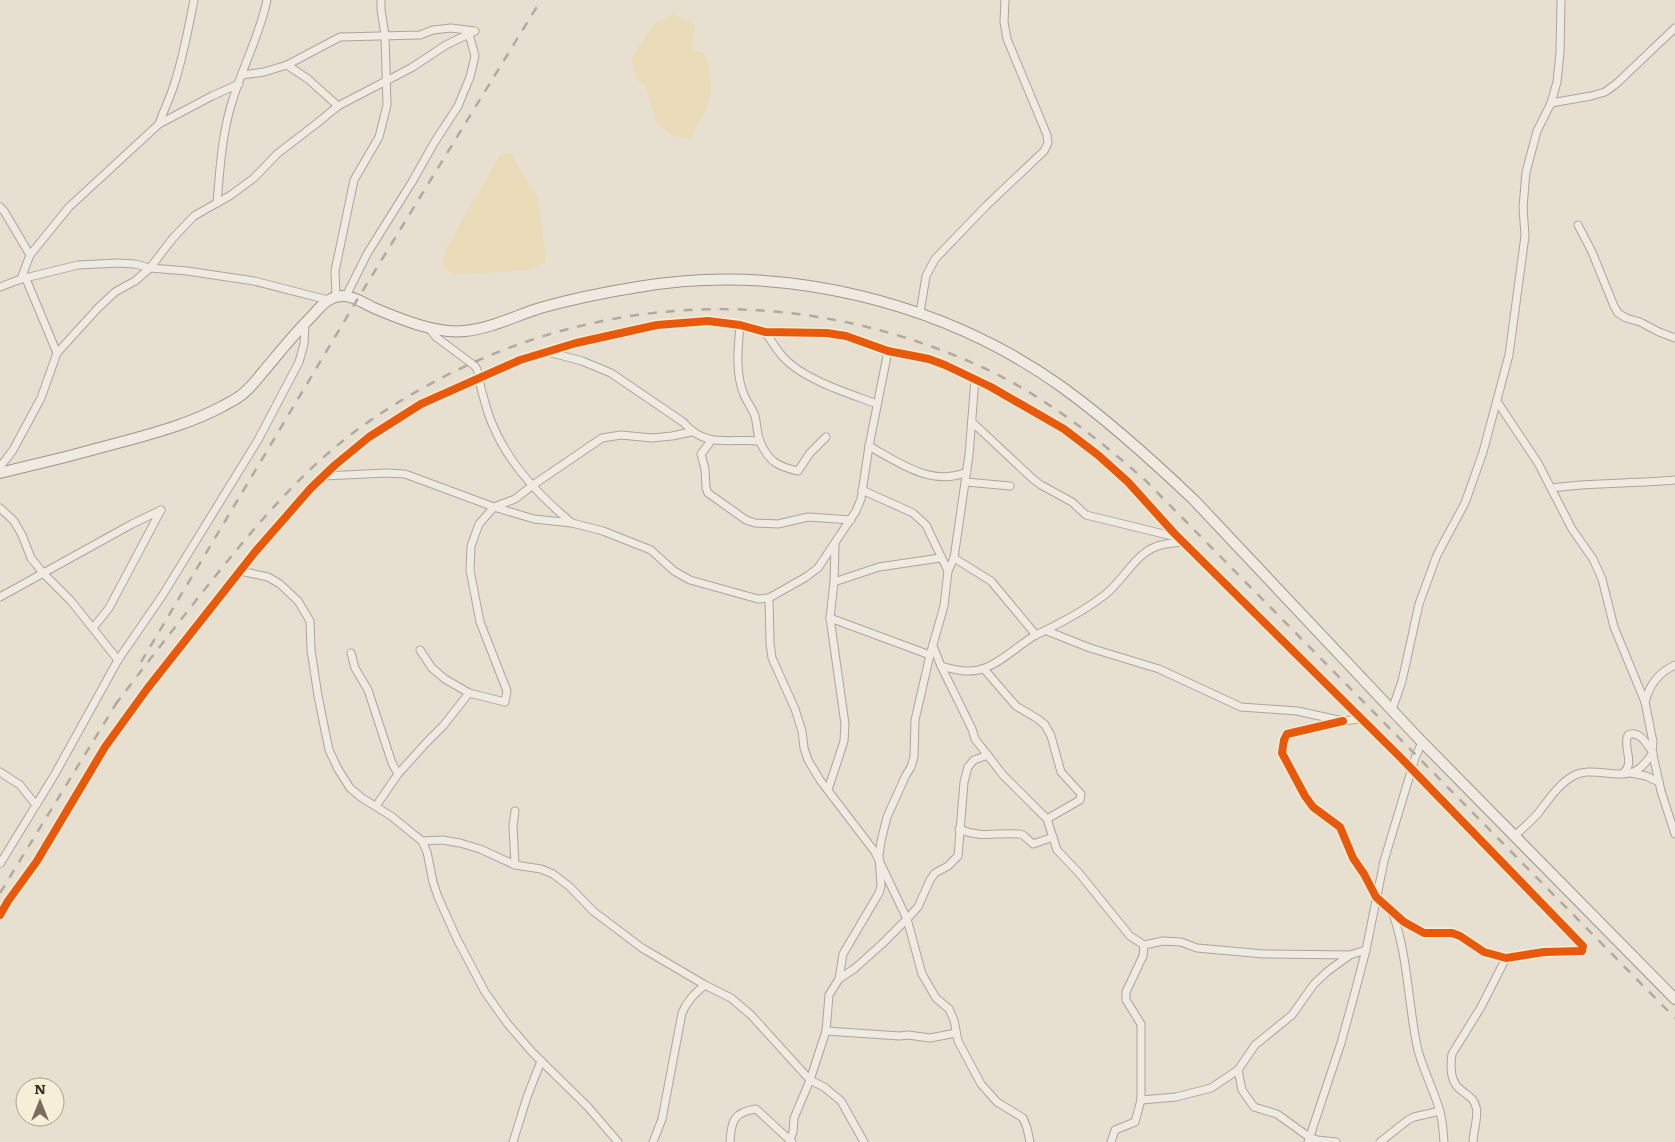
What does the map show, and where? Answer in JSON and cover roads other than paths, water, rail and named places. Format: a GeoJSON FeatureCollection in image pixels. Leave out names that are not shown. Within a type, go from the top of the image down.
{"type":"FeatureCollection","features":[{"type":"Feature","properties":{"kind":"street"},"geometry":{"type":"LineString","coordinates":[[159,124],[178,73],[194,0]]}},
{"type":"Feature","properties":{"kind":"street"},"geometry":{"type":"LineString","coordinates":[[217,202],[226,125],[233,98],[267,0]]}},
{"type":"Feature","properties":{"kind":"street"},"geometry":{"type":"LineString","coordinates":[[337,297],[335,271],[354,180],[379,136],[387,105],[385,35],[381,0]]}},
{"type":"Feature","properties":{"kind":"street"},"geometry":{"type":"LineString","coordinates":[[920,313],[926,276],[935,259],[986,206],[1044,151],[1048,143],[1047,135],[1007,40],[1004,22],[1005,0]]}},
{"type":"Feature","properties":{"kind":"street"},"geometry":{"type":"LineString","coordinates":[[1392,710],[1402,681],[1419,604],[1438,555],[1465,504],[1498,403],[1509,355],[1523,246],[1523,206],[1526,172],[1536,131],[1551,102],[1557,82],[1560,53],[1561,0]]}},
{"type":"Feature","properties":{"kind":"street"},"geometry":{"type":"LineString","coordinates":[[0,467],[13,450],[41,398],[57,353],[109,298],[135,281],[150,268],[173,238],[194,216],[231,196],[254,178],[277,154],[338,106],[411,68],[446,45],[474,32],[451,28],[420,34],[340,37],[287,65],[264,72],[242,75]]}},
{"type":"Feature","properties":{"kind":"street"},"geometry":{"type":"LineString","coordinates":[[1551,102],[1605,92],[1616,84],[1675,28]]}},
{"type":"Feature","properties":{"kind":"street"},"geometry":{"type":"LineString","coordinates":[[0,473],[177,427],[240,397],[305,323],[337,297],[372,247],[458,106],[470,77],[475,56],[469,34]]}},
{"type":"Feature","properties":{"kind":"street"},"geometry":{"type":"LineString","coordinates":[[287,65],[308,79],[338,106]]}},
{"type":"Feature","properties":{"kind":"street"},"geometry":{"type":"LineString","coordinates":[[57,353],[24,279],[30,255],[69,207],[159,124],[239,84]]}},
{"type":"Feature","properties":{"kind":"street"},"geometry":{"type":"LineString","coordinates":[[0,207],[30,255]]}},
{"type":"Feature","properties":{"kind":"street"},"geometry":{"type":"LineString","coordinates":[[1578,225],[1592,252],[1618,313],[1675,338]]}},
{"type":"Feature","properties":{"kind":"street"},"geometry":{"type":"LineString","coordinates":[[0,287],[78,266],[118,263],[135,264],[150,268],[187,271],[254,281],[337,297],[427,326],[455,332],[473,330],[541,308],[571,301],[638,287],[694,280],[779,282],[810,286],[920,313],[986,342],[1061,387],[1158,466],[1194,500],[1422,742],[1675,999]]}},
{"type":"Feature","properties":{"kind":"street"},"geometry":{"type":"LineString","coordinates":[[0,916],[8,901],[37,861],[105,747],[161,671],[240,571],[311,488],[324,476],[369,437],[421,404],[520,360],[576,343],[657,325],[708,321],[740,325],[765,332],[819,333],[846,336],[888,351],[929,359],[975,379],[1064,430],[1098,455],[1128,482],[1182,540],[1315,671],[1583,946],[1584,948],[1580,952],[1544,952],[1506,958],[1484,952],[1467,940],[1452,933],[1424,933],[1404,922],[1376,898],[1364,874],[1353,858],[1340,827],[1313,807],[1282,753],[1287,734],[1360,719]]}},
{"type":"Feature","properties":{"kind":"street"},"geometry":{"type":"LineString","coordinates":[[0,864],[79,731],[118,660],[162,596],[258,440],[299,362],[304,344],[305,323]]}},
{"type":"Feature","properties":{"kind":"street"},"geometry":{"type":"LineString","coordinates":[[740,325],[737,351],[740,379],[754,414],[760,441],[772,460],[782,467],[798,470],[810,453],[826,437]]}},
{"type":"Feature","properties":{"kind":"street"},"geometry":{"type":"LineString","coordinates":[[427,326],[436,336],[472,363],[479,372],[492,423],[512,461],[551,505],[572,523]]}},
{"type":"Feature","properties":{"kind":"street"},"geometry":{"type":"LineString","coordinates":[[765,332],[784,358],[809,376],[877,404]]}},
{"type":"Feature","properties":{"kind":"street"},"geometry":{"type":"LineString","coordinates":[[324,476],[405,474],[494,508],[534,519],[572,523],[603,530],[651,550],[674,572],[690,580],[758,600],[769,598],[818,568],[856,511],[862,490],[888,351]]}},
{"type":"Feature","properties":{"kind":"street"},"geometry":{"type":"LineString","coordinates":[[546,352],[582,360],[611,373],[683,422],[691,432],[711,441],[742,439],[760,441]]}},
{"type":"Feature","properties":{"kind":"street"},"geometry":{"type":"LineString","coordinates":[[840,979],[844,954],[879,893],[881,886],[881,841],[887,817],[914,757],[915,720],[944,606],[948,570],[954,558],[966,482],[975,379]]}},
{"type":"Feature","properties":{"kind":"street"},"geometry":{"type":"LineString","coordinates":[[1498,403],[1538,463],[1572,529],[1593,559],[1602,579],[1614,627],[1646,702],[1653,742],[1652,752],[1675,834]]}},
{"type":"Feature","properties":{"kind":"street"},"geometry":{"type":"LineString","coordinates":[[972,422],[1033,479],[1072,502],[1086,515],[1182,540]]}},
{"type":"Feature","properties":{"kind":"street"},"geometry":{"type":"LineString","coordinates":[[420,650],[432,668],[469,693],[504,702],[507,691],[480,622],[470,570],[471,546],[479,524],[494,508],[515,499],[602,438],[621,435],[652,438],[691,432]]}},
{"type":"Feature","properties":{"kind":"street"},"geometry":{"type":"LineString","coordinates":[[711,441],[702,454],[708,493],[746,520],[766,524],[786,523],[808,517],[850,520]]}},
{"type":"Feature","properties":{"kind":"street"},"geometry":{"type":"LineString","coordinates":[[869,446],[919,473],[947,478],[967,472]]}},
{"type":"Feature","properties":{"kind":"street"},"geometry":{"type":"LineString","coordinates":[[1552,488],[1579,484],[1627,484],[1675,480]]}},
{"type":"Feature","properties":{"kind":"street"},"geometry":{"type":"LineString","coordinates":[[966,482],[1010,486]]}},
{"type":"Feature","properties":{"kind":"street"},"geometry":{"type":"LineString","coordinates":[[862,490],[913,513],[926,525],[940,558],[948,570]]}},
{"type":"Feature","properties":{"kind":"street"},"geometry":{"type":"LineString","coordinates":[[0,508],[14,521],[31,558],[70,601],[118,660]]}},
{"type":"Feature","properties":{"kind":"street"},"geometry":{"type":"LineString","coordinates":[[0,597],[161,510],[108,608],[93,628]]}},
{"type":"Feature","properties":{"kind":"street"},"geometry":{"type":"LineString","coordinates":[[941,666],[960,672],[984,668],[1036,635],[1047,631],[1102,598],[1116,586],[1145,554],[1160,545],[1182,540]]}},
{"type":"Feature","properties":{"kind":"street"},"geometry":{"type":"LineString","coordinates":[[828,790],[844,741],[845,724],[830,618],[834,582],[835,545]]}},
{"type":"Feature","properties":{"kind":"street"},"geometry":{"type":"LineString","coordinates":[[834,582],[879,567],[940,558]]}},
{"type":"Feature","properties":{"kind":"street"},"geometry":{"type":"LineString","coordinates":[[954,558],[991,581],[1036,635]]}},
{"type":"Feature","properties":{"kind":"street"},"geometry":{"type":"LineString","coordinates":[[240,571],[268,577],[280,584],[298,601],[310,621],[311,650],[329,750],[338,769],[350,788],[406,827],[422,841],[438,896],[457,940],[484,992],[506,1023],[588,1107],[618,1142]]}},
{"type":"Feature","properties":{"kind":"street"},"geometry":{"type":"LineString","coordinates":[[769,598],[772,658],[795,708],[808,760],[875,852],[907,919],[922,974],[936,998],[949,1009],[954,1020],[958,1041],[982,1084],[997,1102],[1023,1118],[1030,1142]]}},
{"type":"Feature","properties":{"kind":"street"},"geometry":{"type":"LineString","coordinates":[[830,618],[930,655]]}},
{"type":"Feature","properties":{"kind":"street"},"geometry":{"type":"LineString","coordinates":[[1047,631],[1090,648],[1159,669],[1241,707],[1297,711],[1343,721]]}},
{"type":"Feature","properties":{"kind":"street"},"geometry":{"type":"LineString","coordinates":[[933,646],[975,739],[1014,787],[1047,819],[1058,850],[1130,936],[1144,945],[1181,942],[1197,948],[1264,954],[1350,955],[1366,950]]}},
{"type":"Feature","properties":{"kind":"street"},"geometry":{"type":"LineString","coordinates":[[351,653],[355,668],[368,690],[398,774]]}},
{"type":"Feature","properties":{"kind":"street"},"geometry":{"type":"LineString","coordinates":[[1646,702],[1654,680],[1675,665]]}},
{"type":"Feature","properties":{"kind":"street"},"geometry":{"type":"LineString","coordinates":[[984,668],[1016,706],[1045,725],[1052,736],[1061,772],[1081,794],[1080,800],[1047,819]]}},
{"type":"Feature","properties":{"kind":"street"},"geometry":{"type":"LineString","coordinates":[[376,806],[398,774],[443,726],[469,693]]}},
{"type":"Feature","properties":{"kind":"street"},"geometry":{"type":"LineString","coordinates":[[1627,773],[1629,761],[1626,745],[1628,734],[1634,733],[1639,735],[1652,752]]}},
{"type":"Feature","properties":{"kind":"street"},"geometry":{"type":"LineString","coordinates":[[1309,1139],[1341,1043],[1366,950],[1384,861],[1415,758],[1422,742]]}},
{"type":"Feature","properties":{"kind":"street"},"geometry":{"type":"LineString","coordinates":[[1627,773],[1641,767],[1652,752]]}},
{"type":"Feature","properties":{"kind":"street"},"geometry":{"type":"LineString","coordinates":[[730,1142],[731,1127],[736,1116],[745,1110],[756,1109],[790,1141],[794,1118],[810,1080],[826,1031],[829,995],[840,979],[882,944],[907,919],[918,907],[935,873],[948,866],[958,856],[964,782],[968,767],[974,760],[988,755]]}},
{"type":"Feature","properties":{"kind":"street"},"geometry":{"type":"LineString","coordinates":[[0,772],[20,785],[36,805]]}},
{"type":"Feature","properties":{"kind":"street"},"geometry":{"type":"LineString","coordinates":[[1514,836],[1539,812],[1556,791],[1573,776],[1580,773],[1627,773],[1646,776],[1659,782]]}},
{"type":"Feature","properties":{"kind":"street"},"geometry":{"type":"LineString","coordinates":[[515,811],[513,826],[515,865]]}},
{"type":"Feature","properties":{"kind":"street"},"geometry":{"type":"LineString","coordinates":[[960,829],[984,836],[1019,834],[1023,835],[1033,844],[1053,837]]}},
{"type":"Feature","properties":{"kind":"street"},"geometry":{"type":"LineString","coordinates":[[422,841],[442,840],[460,842],[515,865],[541,869],[553,874],[570,887],[593,912],[642,948],[731,998],[752,1015],[810,1080],[824,1087],[840,1101],[864,1142]]}},
{"type":"Feature","properties":{"kind":"street"},"geometry":{"type":"LineString","coordinates":[[1393,913],[1401,937],[1409,984],[1411,1014],[1418,1049],[1440,1110],[1444,1142]]}},
{"type":"Feature","properties":{"kind":"street"},"geometry":{"type":"LineString","coordinates":[[1111,1142],[1115,1130],[1135,1122],[1141,1100],[1141,1024],[1126,1000],[1126,992],[1143,956],[1144,945]]}},
{"type":"Feature","properties":{"kind":"street"},"geometry":{"type":"LineString","coordinates":[[1141,1100],[1176,1097],[1203,1091],[1211,1088],[1238,1070],[1255,1045],[1292,1015],[1314,984],[1350,955]]}},
{"type":"Feature","properties":{"kind":"street"},"geometry":{"type":"LineString","coordinates":[[1473,1142],[1477,1113],[1476,1106],[1472,1098],[1456,1085],[1453,1079],[1452,1054],[1481,1007],[1506,958]]}},
{"type":"Feature","properties":{"kind":"street"},"geometry":{"type":"LineString","coordinates":[[653,1142],[662,1119],[682,1013],[692,995],[705,985]]}},
{"type":"Feature","properties":{"kind":"street"},"geometry":{"type":"LineString","coordinates":[[826,1031],[908,1035],[930,1038],[956,1034]]}},
{"type":"Feature","properties":{"kind":"street"},"geometry":{"type":"LineString","coordinates":[[513,1142],[541,1061]]}},
{"type":"Feature","properties":{"kind":"street"},"geometry":{"type":"LineString","coordinates":[[1238,1070],[1242,1090],[1254,1107],[1277,1114],[1309,1139],[1336,1142]]}},
{"type":"Feature","properties":{"kind":"street"},"geometry":{"type":"LineString","coordinates":[[1380,1142],[1408,1120],[1440,1110]]}},
{"type":"Feature","properties":{"kind":"railway"},"geometry":{"type":"LineString","coordinates":[[141,662],[357,300],[541,0]]}},
{"type":"Feature","properties":{"kind":"railway"},"geometry":{"type":"LineString","coordinates":[[115,705],[221,569],[266,516],[314,466],[361,427],[449,374],[514,346],[580,326],[648,314],[715,309],[783,312],[851,323],[918,342],[984,368],[1006,379],[1069,418],[1145,480],[1675,1018]]}},
{"type":"Feature","properties":{"kind":"railway"},"geometry":{"type":"LineString","coordinates":[[0,893],[119,699]]}}]}
